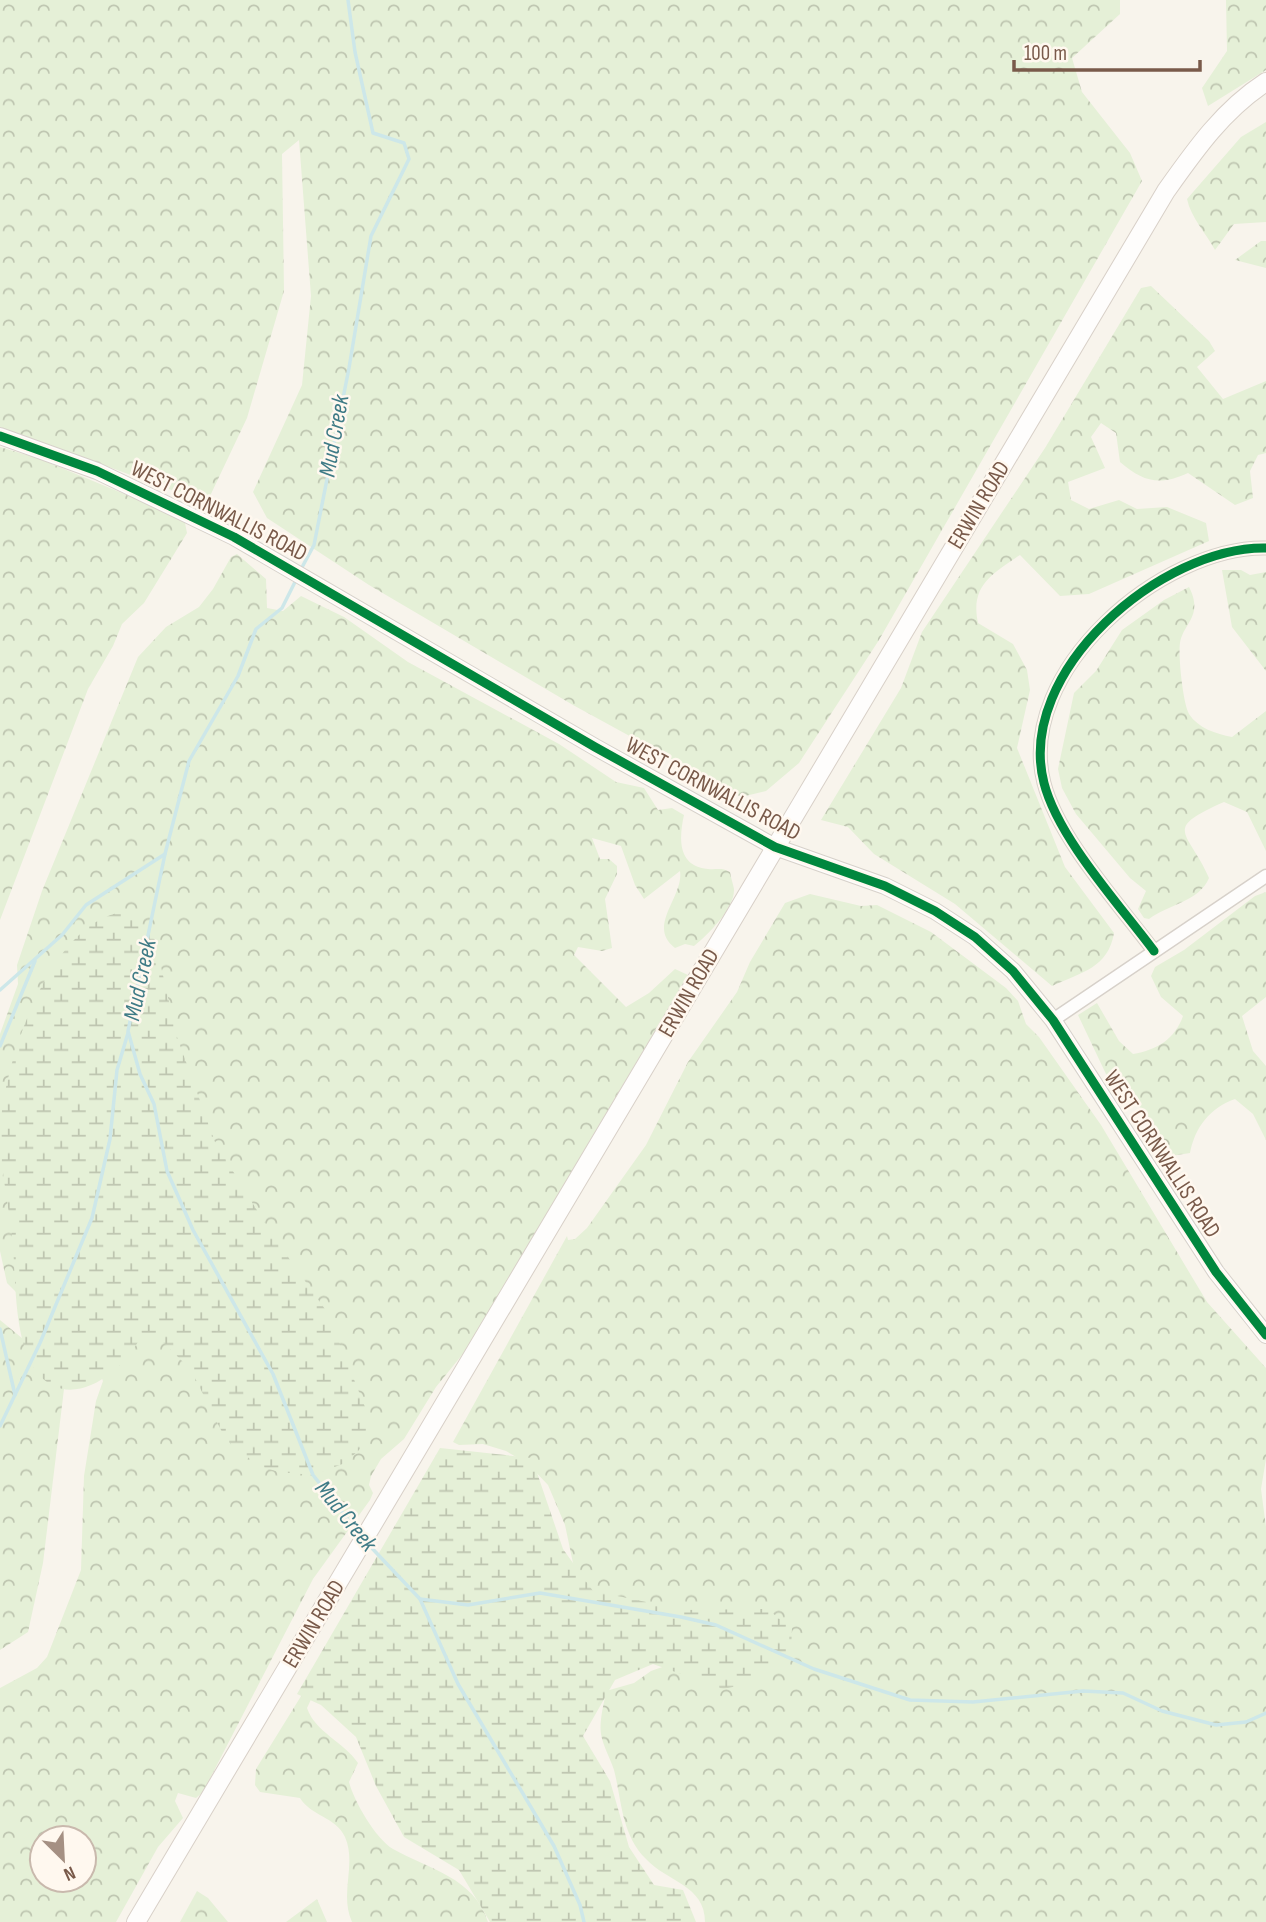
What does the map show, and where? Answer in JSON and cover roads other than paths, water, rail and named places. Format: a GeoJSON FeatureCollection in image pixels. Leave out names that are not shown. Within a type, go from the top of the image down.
{"type":"FeatureCollection","features":[{"type":"Feature","properties":{"kind":"main road","name":"ERWIN ROAD"},"geometry":{"type":"LineString","coordinates":[[136,1922],[1166,191],[1210,131],[1240,101],[1266,82]]}},
{"type":"Feature","properties":{"kind":"street","name":"WEST CORNWALLIS ROAD"},"geometry":{"type":"LineString","coordinates":[[0,436],[97,471],[154,497],[287,566],[595,747],[775,848],[885,886],[957,924],[1013,971],[1053,1020],[1216,1272],[1266,1335]]}},
{"type":"Feature","properties":{"kind":"street"},"geometry":{"type":"LineString","coordinates":[[1154,951],[1061,825],[1044,785],[1039,760],[1040,734],[1057,689],[1070,666],[1093,633],[1116,609],[1212,557],[1240,548],[1266,548]]}},
{"type":"Feature","properties":{"kind":"street"},"geometry":{"type":"LineString","coordinates":[[1053,1020],[1266,876]]}},
{"type":"Feature","properties":{"kind":"waterway","name":"Mud Creek"},"geometry":{"type":"LineString","coordinates":[[300,571],[314,545],[349,368],[371,236],[409,159],[404,143],[373,133],[355,52],[348,0]]}},
{"type":"Feature","properties":{"kind":"waterway","name":"Mud Creek"},"geometry":{"type":"LineString","coordinates":[[297,578],[282,608],[256,629],[238,676],[189,761],[165,854],[128,1031],[140,1074],[154,1104],[167,1171],[193,1230],[273,1374],[313,1475],[361,1536]]}},
{"type":"Feature","properties":{"kind":"waterway"},"geometry":{"type":"LineString","coordinates":[[0,990],[62,935],[86,905],[165,854]]}},
{"type":"Feature","properties":{"kind":"waterway"},"geometry":{"type":"LineString","coordinates":[[0,1046],[35,961]]}},
{"type":"Feature","properties":{"kind":"waterway"},"geometry":{"type":"LineString","coordinates":[[0,1426],[40,1343],[92,1218],[110,1139],[117,1070],[128,1033]]}},
{"type":"Feature","properties":{"kind":"waterway"},"geometry":{"type":"LineString","coordinates":[[0,1329],[15,1395]]}},
{"type":"Feature","properties":{"kind":"waterway","name":"Mud Creek"},"geometry":{"type":"LineString","coordinates":[[368,1544],[420,1599],[458,1684],[554,1846],[580,1905],[584,1922]]}},
{"type":"Feature","properties":{"kind":"waterway"},"geometry":{"type":"LineString","coordinates":[[420,1599],[468,1605],[540,1593],[681,1617],[716,1625],[814,1669],[910,1700],[973,1702],[1083,1691],[1123,1693],[1162,1711],[1216,1725],[1246,1722],[1266,1713]]}}]}
